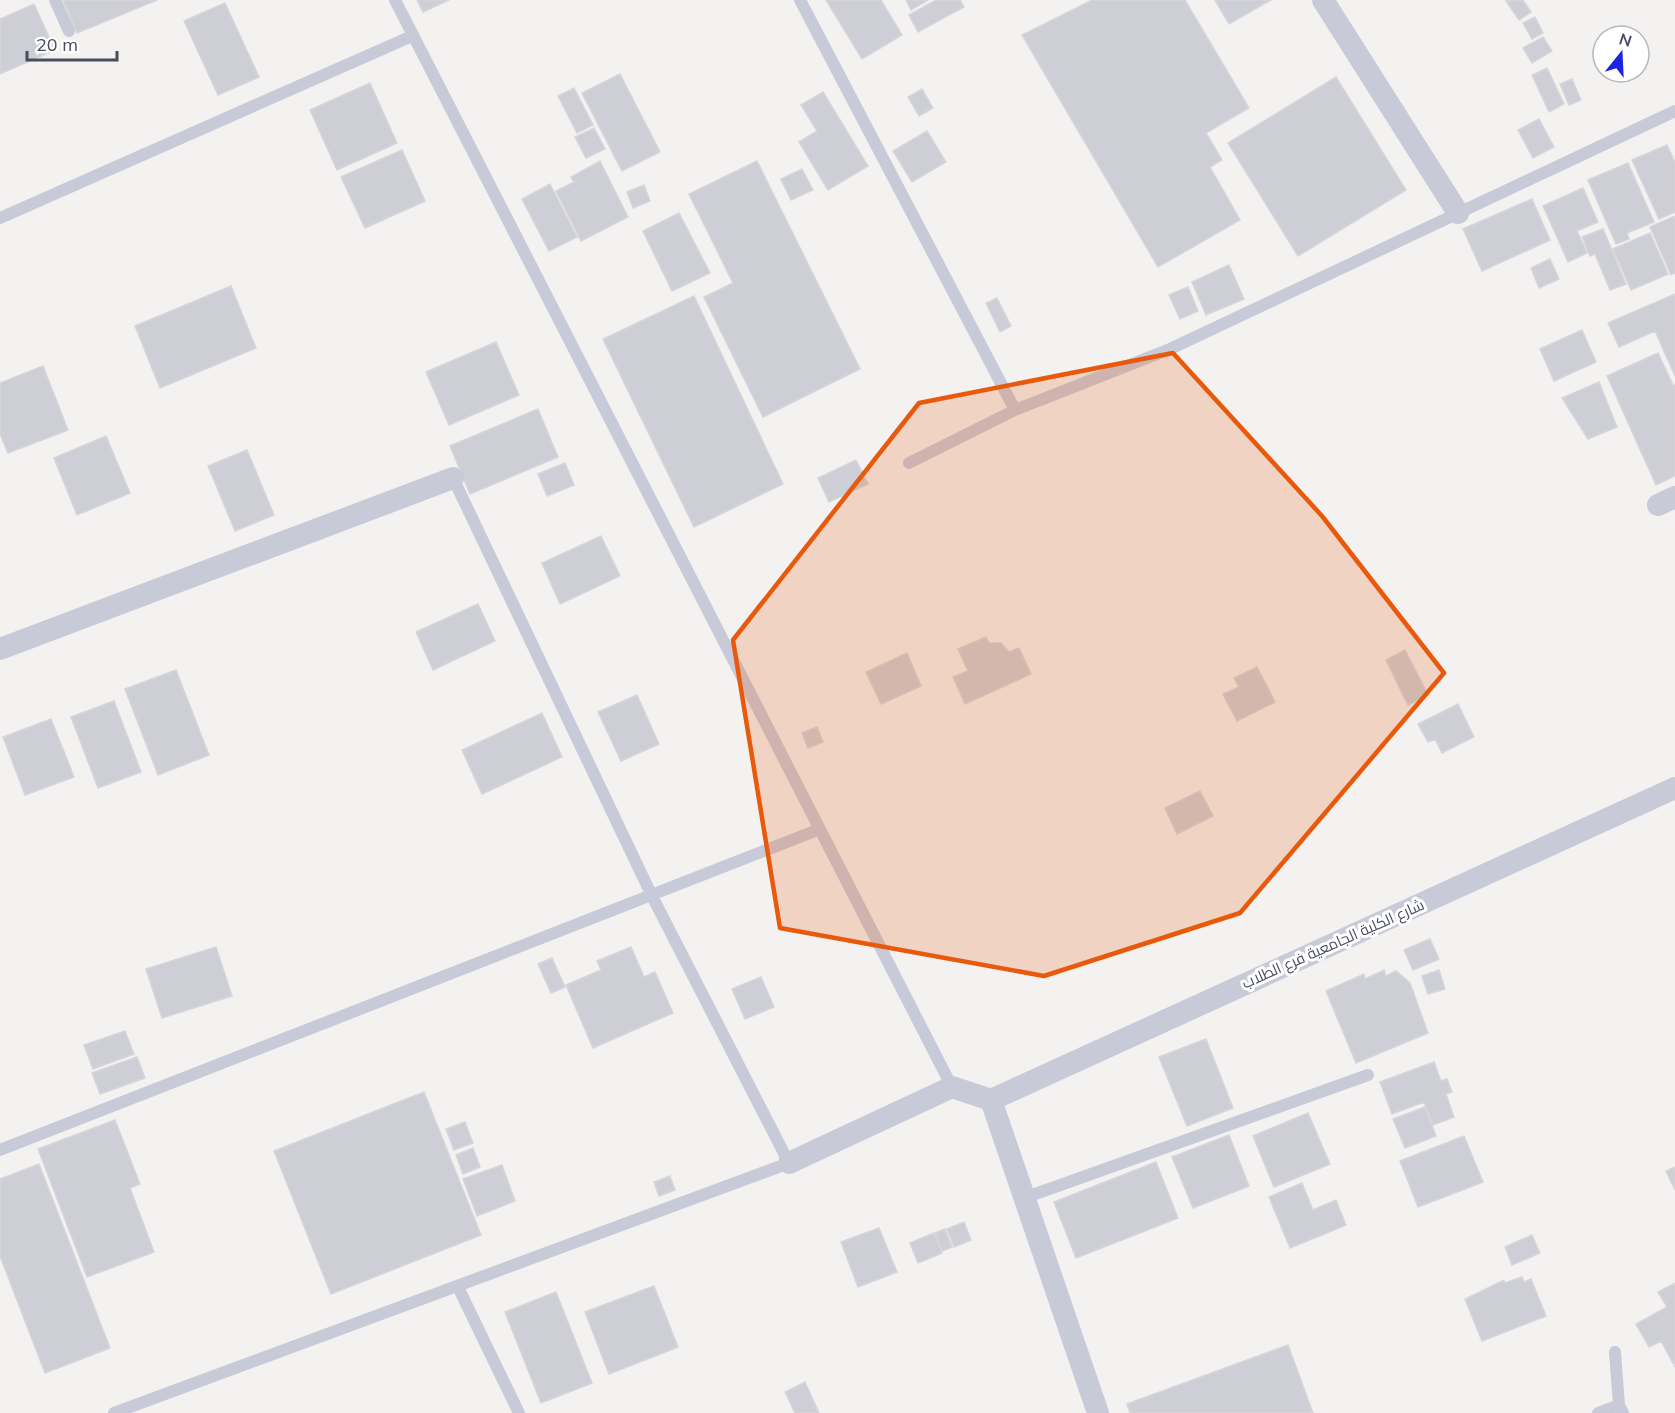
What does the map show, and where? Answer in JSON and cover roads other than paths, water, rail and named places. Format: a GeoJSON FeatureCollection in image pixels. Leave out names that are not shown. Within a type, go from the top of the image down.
{"type":"FeatureCollection","features":[{"type":"Feature","properties":{"kind":"street"},"geometry":{"type":"LineString","coordinates":[[1323,0],[1458,213]]}},
{"type":"Feature","properties":{"kind":"street"},"geometry":{"type":"LineString","coordinates":[[0,649],[453,478]]}},
{"type":"Feature","properties":{"kind":"street","name":"شارع الكلية الجامعية فرع الطلاب"},"geometry":{"type":"LineString","coordinates":[[991,1100],[1675,788]]}},
{"type":"Feature","properties":{"kind":"street"},"geometry":{"type":"LineString","coordinates":[[789,1163],[952,1087],[991,1100],[1098,1413]]}},
{"type":"Feature","properties":{"kind":"lane"},"geometry":{"type":"LineString","coordinates":[[55,0],[69,31]]}},
{"type":"Feature","properties":{"kind":"lane"},"geometry":{"type":"LineString","coordinates":[[395,0],[952,1087]]}},
{"type":"Feature","properties":{"kind":"lane"},"geometry":{"type":"LineString","coordinates":[[800,0],[1015,410]]}},
{"type":"Feature","properties":{"kind":"lane"},"geometry":{"type":"LineString","coordinates":[[0,218],[412,36]]}},
{"type":"Feature","properties":{"kind":"lane"},"geometry":{"type":"LineString","coordinates":[[909,463],[1015,410],[1170,349],[1675,111]]}},
{"type":"Feature","properties":{"kind":"lane"},"geometry":{"type":"LineString","coordinates":[[114,1413],[789,1163],[652,896],[453,478]]}},
{"type":"Feature","properties":{"kind":"lane"},"geometry":{"type":"LineString","coordinates":[[0,1150],[820,829]]}},
{"type":"Feature","properties":{"kind":"lane"},"geometry":{"type":"LineString","coordinates":[[1024,1198],[1368,1075]]}},
{"type":"Feature","properties":{"kind":"lane"},"geometry":{"type":"LineString","coordinates":[[458,1287],[519,1413]]}},
{"type":"Feature","properties":{"kind":"lane"},"geometry":{"type":"LineString","coordinates":[[1598,1413],[1621,1409],[1615,1352]]}}]}
